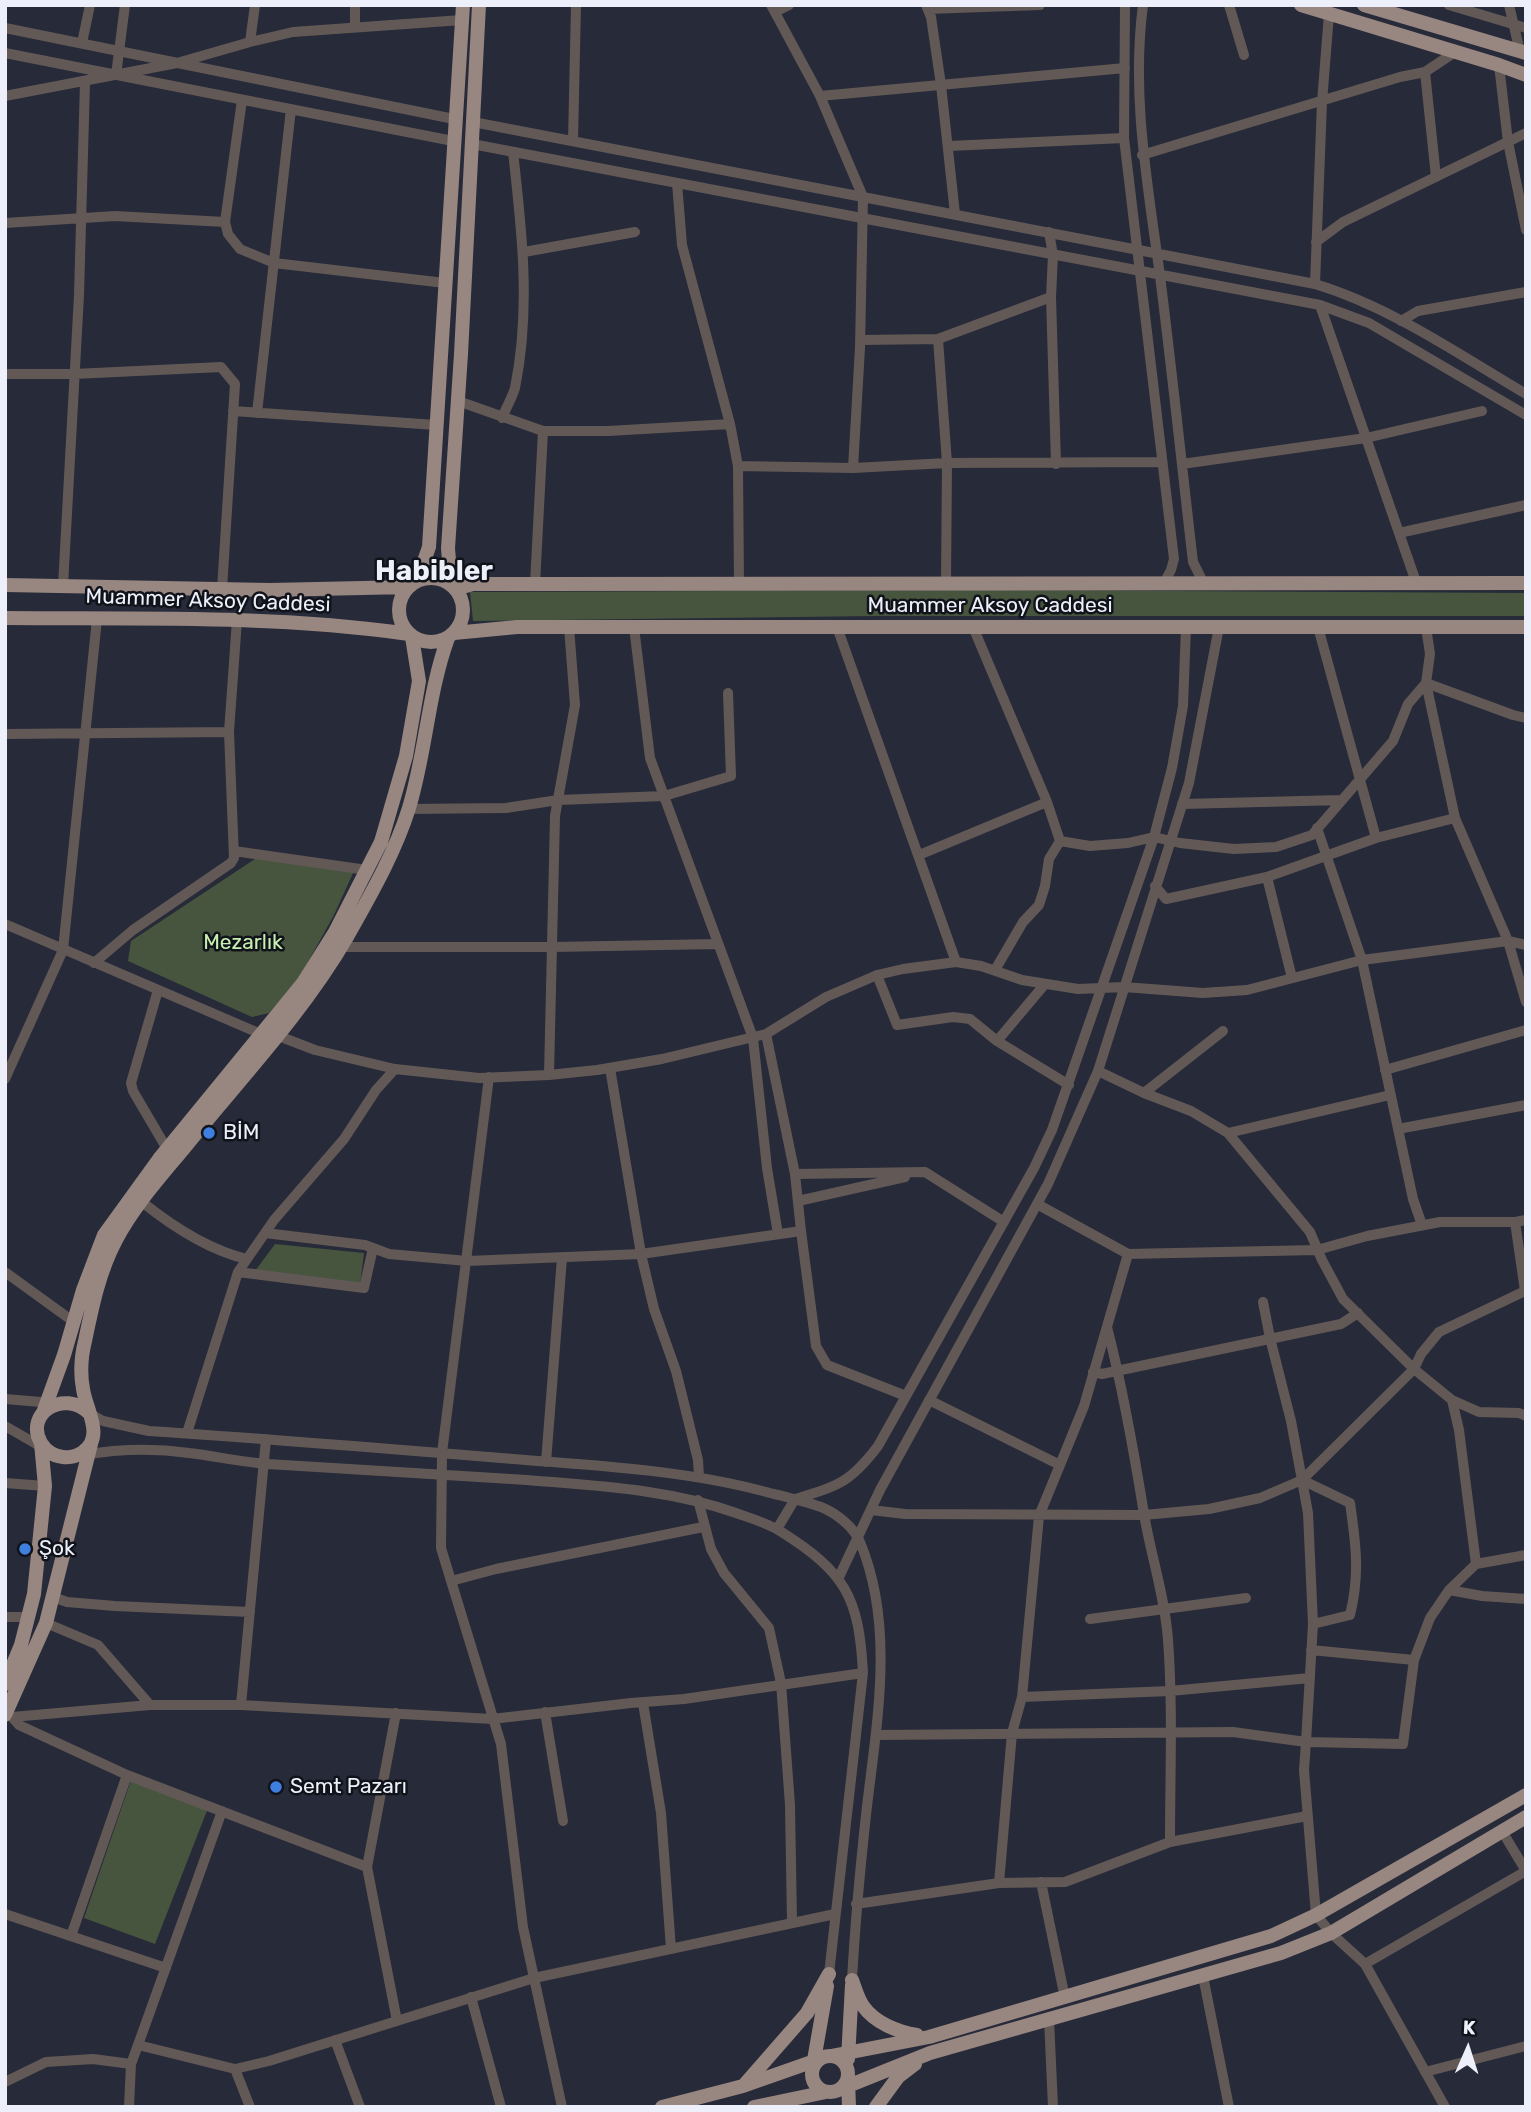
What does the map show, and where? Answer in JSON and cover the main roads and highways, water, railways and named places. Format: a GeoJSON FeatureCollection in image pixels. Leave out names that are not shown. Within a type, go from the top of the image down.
{"type":"FeatureCollection","features":[{"type":"Feature","properties":{"kind":"main road"},"geometry":{"type":"LineString","coordinates":[[5,1684],[21,1646],[34,1594],[46,1486],[38,1424],[48,1407],[83,1290],[104,1235],[167,1149],[313,990],[341,947],[391,853],[408,809],[439,662],[451,635],[462,620],[460,597],[453,587],[448,548],[479,5]]}},
{"type":"Feature","properties":{"kind":"main road"},"geometry":{"type":"LineString","coordinates":[[1301,5],[1526,75]]}},
{"type":"Feature","properties":{"kind":"main road"},"geometry":{"type":"LineString","coordinates":[[1364,5],[1523,52]]}},
{"type":"Feature","properties":{"kind":"main road"},"geometry":{"type":"LineString","coordinates":[[8,1716],[46,1623],[93,1439],[94,1430],[83,1393],[81,1356],[95,1294],[115,1241],[269,1035],[335,932],[380,842],[406,756],[419,681],[411,635],[398,613],[403,594],[413,584],[429,547],[462,12]]}},
{"type":"Feature","properties":{"kind":"main road"},"geometry":{"type":"LineString","coordinates":[[413,584],[434,578],[453,587]]}},
{"type":"Feature","properties":{"kind":"main road","name":"Muammer Aksoy Caddesi"},"geometry":{"type":"LineString","coordinates":[[453,587],[473,584],[739,583],[1526,583]]}},
{"type":"Feature","properties":{"kind":"main road","name":"Muammer Aksoy Caddesi"},"geometry":{"type":"LineString","coordinates":[[5,585],[222,589],[413,584]]}},
{"type":"Feature","properties":{"kind":"main road","name":"Muammer Aksoy Caddesi"},"geometry":{"type":"LineString","coordinates":[[5,618],[237,620],[342,626],[411,635]]}},
{"type":"Feature","properties":{"kind":"main road","name":"Muammer Aksoy Caddesi"},"geometry":{"type":"LineString","coordinates":[[451,635],[517,627],[1526,627]]}},
{"type":"Feature","properties":{"kind":"main road"},"geometry":{"type":"LineString","coordinates":[[411,635],[430,643],[451,635]]}},
{"type":"Feature","properties":{"kind":"main road"},"geometry":{"type":"LineString","coordinates":[[48,1407],[74,1403],[89,1413]]}},
{"type":"Feature","properties":{"kind":"main road"},"geometry":{"type":"LineString","coordinates":[[43,1447],[55,1456],[74,1457],[82,1453],[93,1439]]}},
{"type":"Feature","properties":{"kind":"main road"},"geometry":{"type":"LineString","coordinates":[[848,2053],[929,2037],[1271,1936],[1315,1915],[1526,1795]]}},
{"type":"Feature","properties":{"kind":"main road"},"geometry":{"type":"LineString","coordinates":[[754,2107],[828,2078],[930,2053],[1281,1953],[1331,1933],[1526,1817]]}},
{"type":"Feature","properties":{"kind":"main road"},"geometry":{"type":"LineString","coordinates":[[743,2086],[800,2023],[830,1974],[828,2078],[849,2107]]}},
{"type":"Feature","properties":{"kind":"main road"},"geometry":{"type":"LineString","coordinates":[[662,2107],[743,2086],[828,2078],[848,2053],[852,1980],[863,2006],[878,2020],[900,2033],[929,2037]]}},
{"type":"Feature","properties":{"kind":"main road"},"geometry":{"type":"LineString","coordinates":[[876,2107],[898,2077],[930,2053]]}},
{"type":"Feature","properties":{"kind":"place","name":"BİM"},"geometry":{"type":"Point","coordinates":[209,1133]}},
{"type":"Feature","properties":{"kind":"place","name":"Şok"},"geometry":{"type":"Point","coordinates":[25,1549]}},
{"type":"Feature","properties":{"kind":"place","name":"Semt Pazarı"},"geometry":{"type":"Point","coordinates":[276,1787]}},
{"type":"Feature","properties":{"kind":"district","name":"Habibler"},"geometry":{"type":"Point","coordinates":[434,572]}},
{"type":"Feature","properties":{"kind":"park label","name":"Mezarlık"},"geometry":{"type":"Point","coordinates":[243,943]}}]}
